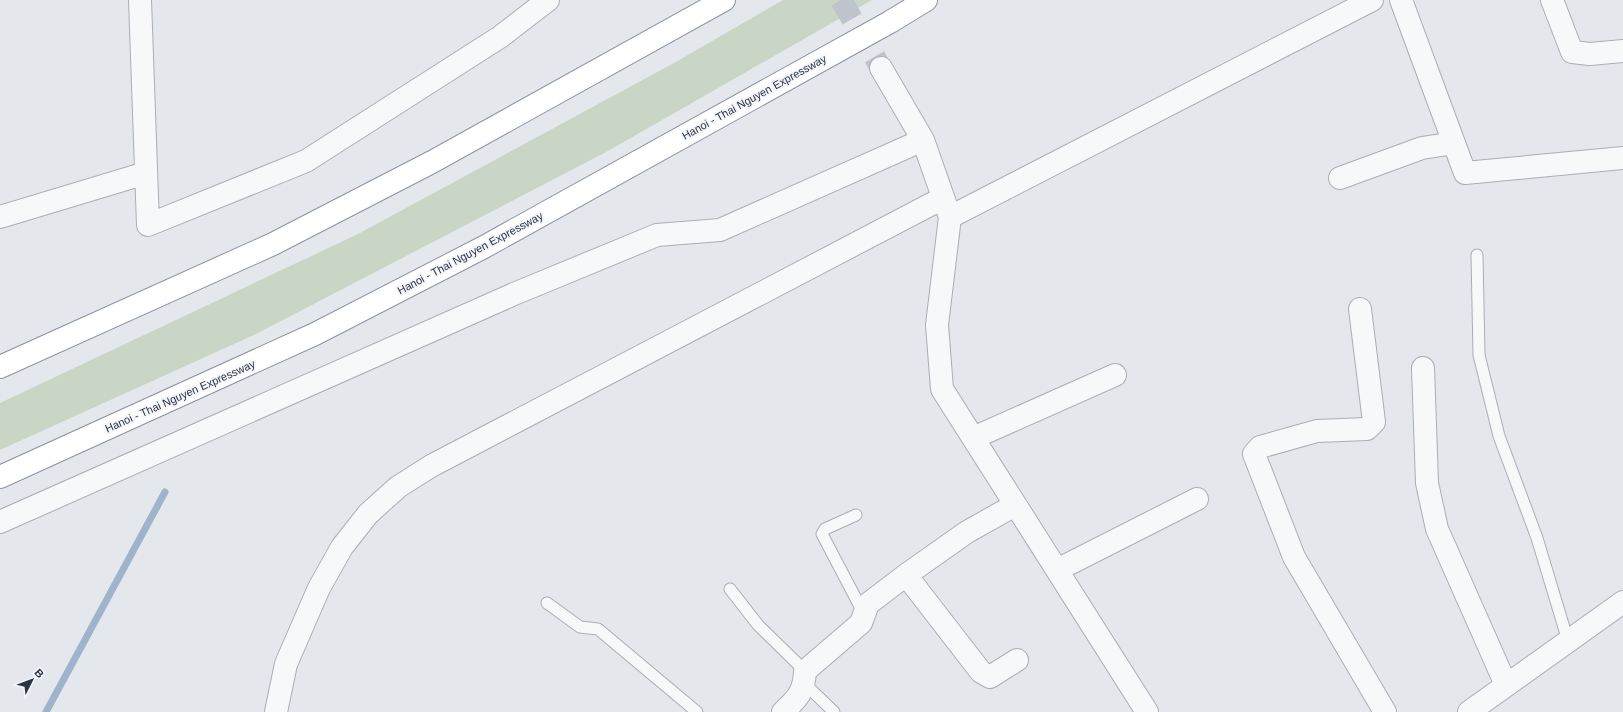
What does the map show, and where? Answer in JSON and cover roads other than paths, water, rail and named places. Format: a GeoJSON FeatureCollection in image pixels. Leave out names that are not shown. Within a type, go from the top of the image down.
{"type":"FeatureCollection","features":[{"type":"Feature","properties":{"kind":"highway"},"geometry":{"type":"LineString","coordinates":[[0,367],[273,244],[432,162],[724,0]]}},
{"type":"Feature","properties":{"kind":"highway","name":"Hanoi - Thai Nguyen Expressway"},"geometry":{"type":"LineString","coordinates":[[0,477],[315,334],[484,247],[890,22],[926,0]]}},
{"type":"Feature","properties":{"kind":"street"},"geometry":{"type":"LineString","coordinates":[[140,0],[148,225],[306,161],[500,37],[548,0]]}},
{"type":"Feature","properties":{"kind":"street"},"geometry":{"type":"LineString","coordinates":[[276,712],[286,664],[319,588],[342,547],[368,514],[398,487],[431,466],[947,208],[1372,0]]}},
{"type":"Feature","properties":{"kind":"street"},"geometry":{"type":"LineString","coordinates":[[1401,0],[1465,173],[1623,158]]}},
{"type":"Feature","properties":{"kind":"street"},"geometry":{"type":"LineString","coordinates":[[1552,0],[1572,52],[1590,54],[1623,51]]}},
{"type":"Feature","properties":{"kind":"street"},"geometry":{"type":"LineString","coordinates":[[881,68],[923,140],[947,208],[937,325],[942,389],[1147,712]]}},
{"type":"Feature","properties":{"kind":"street"},"geometry":{"type":"LineString","coordinates":[[0,522],[514,294],[657,235],[720,230],[923,140]]}},
{"type":"Feature","properties":{"kind":"street"},"geometry":{"type":"LineString","coordinates":[[1340,178],[1422,148],[1454,143]]}},
{"type":"Feature","properties":{"kind":"street"},"geometry":{"type":"LineString","coordinates":[[0,217],[146,173]]}},
{"type":"Feature","properties":{"kind":"street"},"geometry":{"type":"LineString","coordinates":[[1360,309],[1374,422],[1367,429],[1317,431],[1260,448],[1254,454],[1294,558],[1385,712]]}},
{"type":"Feature","properties":{"kind":"street"},"geometry":{"type":"LineString","coordinates":[[1423,368],[1427,484],[1437,529],[1506,686]]}},
{"type":"Feature","properties":{"kind":"street"},"geometry":{"type":"LineString","coordinates":[[973,438],[1114,375]]}},
{"type":"Feature","properties":{"kind":"street"},"geometry":{"type":"LineString","coordinates":[[1057,570],[1197,499]]}},
{"type":"Feature","properties":{"kind":"street"},"geometry":{"type":"LineString","coordinates":[[783,712],[800,696],[804,677],[861,623],[868,604],[906,574],[967,532],[1015,505]]}},
{"type":"Feature","properties":{"kind":"street"},"geometry":{"type":"LineString","coordinates":[[906,574],[981,672],[990,677],[1017,660]]}},
{"type":"Feature","properties":{"kind":"street"},"geometry":{"type":"LineString","coordinates":[[1469,712],[1623,602]]}},
{"type":"Feature","properties":{"kind":"lane"},"geometry":{"type":"LineString","coordinates":[[1476,255],[1479,355],[1499,436],[1538,538],[1568,641]]}},
{"type":"Feature","properties":{"kind":"lane"},"geometry":{"type":"LineString","coordinates":[[856,515],[825,529],[822,534],[864,615]]}},
{"type":"Feature","properties":{"kind":"lane"},"geometry":{"type":"LineString","coordinates":[[730,589],[758,626],[834,712]]}},
{"type":"Feature","properties":{"kind":"lane"},"geometry":{"type":"LineString","coordinates":[[547,603],[580,628],[598,629],[697,712]]}},
{"type":"Feature","properties":{"kind":"waterway"},"geometry":{"type":"LineString","coordinates":[[46,712],[165,492]]}},
{"type":"Feature","properties":{"kind":"tunnel"},"geometry":{"type":"LineString","coordinates":[[841,0],[881,68]]}}]}
